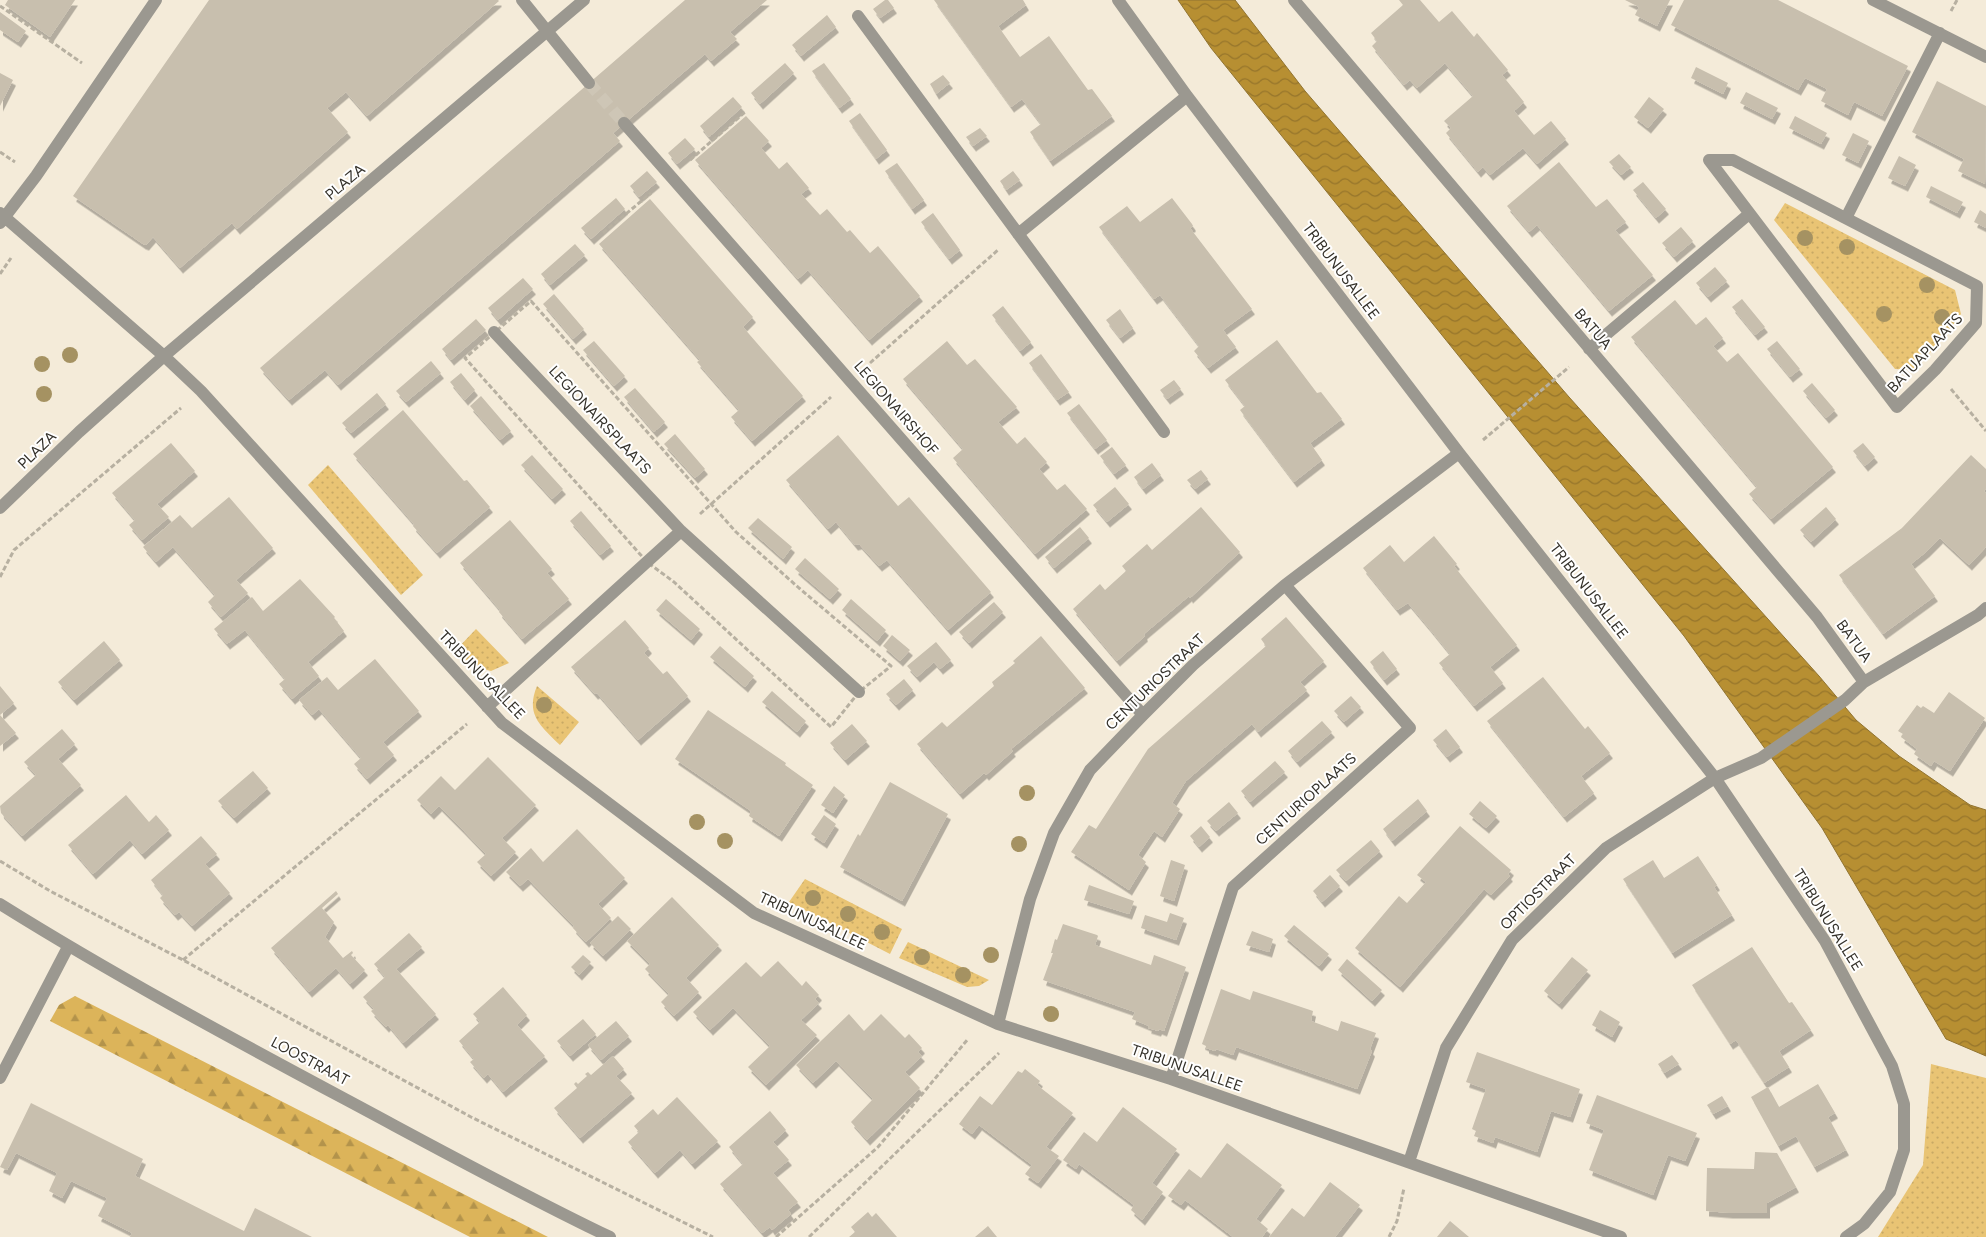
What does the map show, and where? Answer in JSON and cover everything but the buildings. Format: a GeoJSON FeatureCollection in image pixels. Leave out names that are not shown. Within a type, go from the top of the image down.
{"type":"FeatureCollection","features":[{"type":"Feature","properties":{"kind":"street"},"geometry":{"type":"LineString","coordinates":[[156,0],[36,176],[2,217],[164,356]]}},
{"type":"Feature","properties":{"kind":"street"},"geometry":{"type":"LineString","coordinates":[[522,0],[589,83]]}},
{"type":"Feature","properties":{"kind":"street","name":"PLAZA"},"geometry":{"type":"LineString","coordinates":[[0,508],[79,432],[164,356],[584,0]]}},
{"type":"Feature","properties":{"kind":"street","name":"TRIBUNUSALLEE"},"geometry":{"type":"LineString","coordinates":[[1118,0],[1187,96],[1460,453],[1715,778],[1825,941],[1892,1066],[1904,1104],[1904,1150],[1890,1192],[1864,1224],[1846,1237]]}},
{"type":"Feature","properties":{"kind":"street","name":"BATUA"},"geometry":{"type":"LineString","coordinates":[[1294,0],[1817,617],[1864,682]]}},
{"type":"Feature","properties":{"kind":"street"},"geometry":{"type":"LineString","coordinates":[[1873,0],[1986,57]]}},
{"type":"Feature","properties":{"kind":"street"},"geometry":{"type":"LineString","coordinates":[[858,16],[1164,432]]}},
{"type":"Feature","properties":{"kind":"street"},"geometry":{"type":"LineString","coordinates":[[1846,218],[1940,33]]}},
{"type":"Feature","properties":{"kind":"street"},"geometry":{"type":"LineString","coordinates":[[1018,234],[1187,96]]}},
{"type":"Feature","properties":{"kind":"street","name":"LEGIONAIRSHOF"},"geometry":{"type":"LineString","coordinates":[[624,123],[1143,715]]}},
{"type":"Feature","properties":{"kind":"street","name":"BATUAPLAATS"},"geometry":{"type":"LineString","coordinates":[[1709,160],[1733,160],[1846,218],[1977,286],[1976,323],[1935,370],[1897,407],[1709,160]]}},
{"type":"Feature","properties":{"kind":"street"},"geometry":{"type":"LineString","coordinates":[[1589,349],[1749,214]]}},
{"type":"Feature","properties":{"kind":"street","name":"LEGIONAIRSPLAATS"},"geometry":{"type":"LineString","coordinates":[[494,332],[682,531],[859,692]]}},
{"type":"Feature","properties":{"kind":"street","name":"TRIBUNUSALLEE"},"geometry":{"type":"LineString","coordinates":[[164,356],[201,391],[502,723],[754,913],[998,1024],[1171,1079],[1621,1237]]}},
{"type":"Feature","properties":{"kind":"street","name":"CENTURIOSTRAAT"},"geometry":{"type":"LineString","coordinates":[[998,1024],[1030,899],[1054,833],[1090,770],[1193,665],[1285,585],[1460,453]]}},
{"type":"Feature","properties":{"kind":"street"},"geometry":{"type":"LineString","coordinates":[[487,707],[682,531]]}},
{"type":"Feature","properties":{"kind":"street","name":"CENTURIOPLAATS"},"geometry":{"type":"LineString","coordinates":[[1171,1079],[1233,887],[1410,728],[1285,585]]}},
{"type":"Feature","properties":{"kind":"street","name":"BATUA"},"geometry":{"type":"LineString","coordinates":[[1715,778],[1760,758],[1845,700],[1864,682],[1983,612]]}},
{"type":"Feature","properties":{"kind":"street","name":"OPTIOSTRAAT"},"geometry":{"type":"LineString","coordinates":[[1409,1162],[1446,1048],[1512,940],[1606,848],[1715,778]]}},
{"type":"Feature","properties":{"kind":"street","name":"LOOSTRAAT"},"geometry":{"type":"LineString","coordinates":[[0,904],[68,947],[246,1046],[610,1237]]}},
{"type":"Feature","properties":{"kind":"street"},"geometry":{"type":"LineString","coordinates":[[0,1078],[68,947]]}},
{"type":"Feature","properties":{"kind":"path"},"geometry":{"type":"LineString","coordinates":[[0,6],[103,78]]}},
{"type":"Feature","properties":{"kind":"path"},"geometry":{"type":"LineString","coordinates":[[1483,440],[1570,366]]}},
{"type":"Feature","properties":{"kind":"path"},"geometry":{"type":"LineString","coordinates":[[1935,370],[1986,431]]}},
{"type":"Feature","properties":{"kind":"path"},"geometry":{"type":"LineString","coordinates":[[0,577],[14,550],[201,391]]}},
{"type":"Feature","properties":{"kind":"path"},"geometry":{"type":"LineString","coordinates":[[183,960],[487,707]]}},
{"type":"Feature","properties":{"kind":"path"},"geometry":{"type":"LineString","coordinates":[[0,861],[50,891],[183,960],[471,1117],[713,1237]]}},
{"type":"Feature","properties":{"kind":"path"},"geometry":{"type":"LineString","coordinates":[[776,1237],[878,1147],[985,1018]]}},
{"type":"Feature","properties":{"kind":"path"},"geometry":{"type":"LineString","coordinates":[[809,1237],[1021,1032]]}},
{"type":"Feature","properties":{"kind":"path"},"geometry":{"type":"LineString","coordinates":[[1389,1237],[1397,1220],[1409,1162]]}},
{"type":"Feature","properties":{"kind":"shaded area"},"geometry":{"type":"Polygon","coordinates":[[[1785,203],[1955,290],[1961,314],[1939,344],[1912,370],[1895,369],[1774,220],[1785,203]]]}},
{"type":"Feature","properties":{"kind":"shaded area"},"geometry":{"type":"Polygon","coordinates":[[[328,465],[423,575],[401,595],[308,485],[328,465]]]}},
{"type":"Feature","properties":{"kind":"shaded area"},"geometry":{"type":"Polygon","coordinates":[[[476,629],[509,663],[491,671],[473,666],[456,650],[476,629]]]}},
{"type":"Feature","properties":{"kind":"shaded area"},"geometry":{"type":"Polygon","coordinates":[[[537,686],[579,722],[560,745],[541,726],[534,712],[534,696],[537,686]]]}},
{"type":"Feature","properties":{"kind":"shaded area"},"geometry":{"type":"Polygon","coordinates":[[[805,879],[902,929],[890,954],[789,902],[805,879]]]}},
{"type":"Feature","properties":{"kind":"shaded area"},"geometry":{"type":"Polygon","coordinates":[[[908,942],[989,980],[979,986],[967,987],[899,958],[908,942]]]}},
{"type":"Feature","properties":{"kind":"shaded area"},"geometry":{"type":"Polygon","coordinates":[[[1931,1064],[1986,1078],[1986,1237],[1878,1237],[1923,1165],[1931,1064]]]}},
{"type":"Feature","properties":{"kind":"green space"},"geometry":{"type":"Polygon","coordinates":[[[75,996],[548,1237],[470,1237],[50,1021],[59,1005],[75,996]]]}},
{"type":"Feature","properties":{"kind":"water"},"geometry":{"type":"Polygon","coordinates":[[[1178,0],[1235,0],[1305,91],[1569,397],[1819,676],[1856,720],[1899,756],[1970,805],[1986,810],[1986,1056],[1946,1039],[1822,828],[1684,636],[1211,48],[1178,0]]]}},
{"type":"Feature","properties":{"kind":"tunnel"},"geometry":{"type":"LineString","coordinates":[[589,83],[624,123]]}}]}
